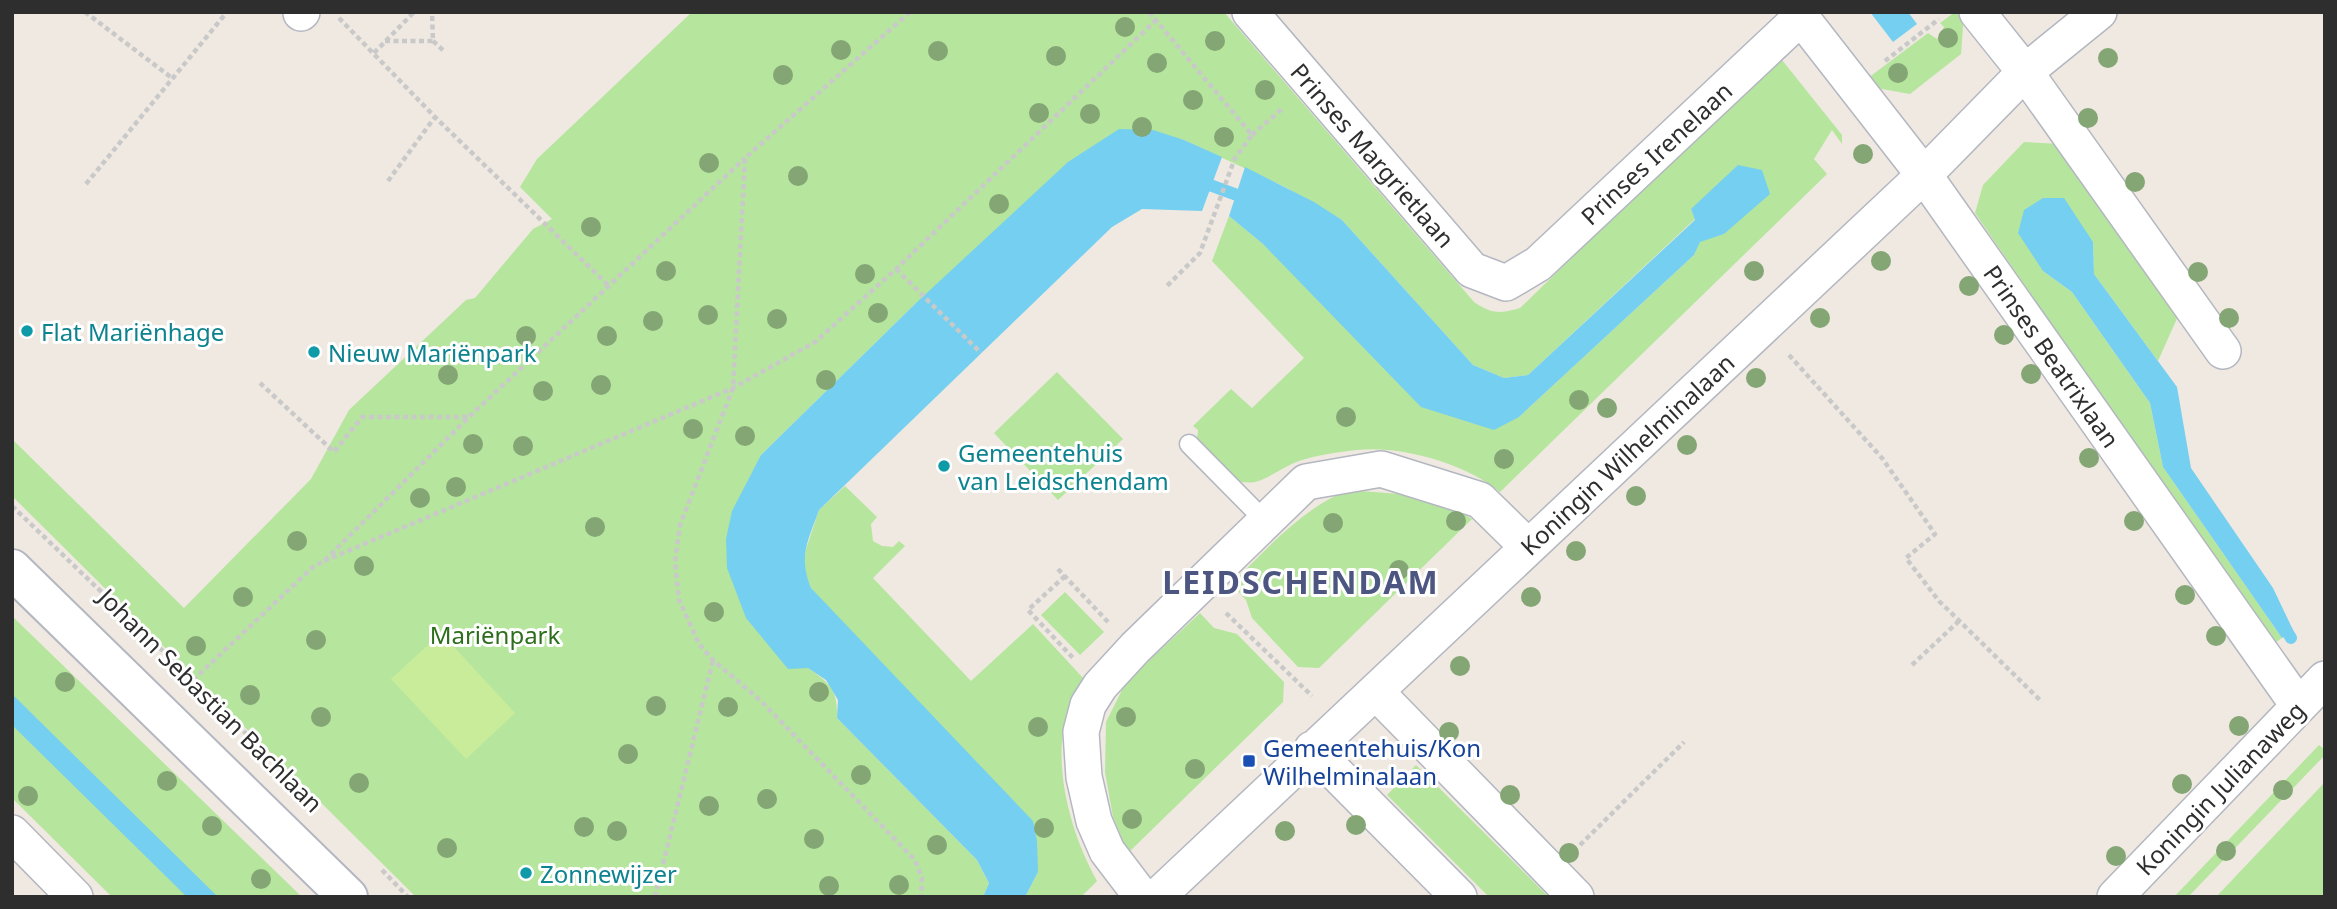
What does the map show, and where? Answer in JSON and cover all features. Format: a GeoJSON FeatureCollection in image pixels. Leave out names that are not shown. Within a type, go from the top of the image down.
{"type":"FeatureCollection","features":[{"type":"Feature","properties":{"kind":"street","name":"Prinses Margrietlaan"},"geometry":{"type":"LineString","coordinates":[[1250,12],[1472,270],[1506,283]]}},
{"type":"Feature","properties":{"kind":"street"},"geometry":{"type":"LineString","coordinates":[[1977,12],[2025,72],[2223,351]]}},
{"type":"Feature","properties":{"kind":"street","name":"Koningin Wilhelminalaan"},"geometry":{"type":"LineString","coordinates":[[1157,897],[1924,174],[2025,72],[2099,12]]}},
{"type":"Feature","properties":{"kind":"street","name":"Prinses Irenelaan"},"geometry":{"type":"LineString","coordinates":[[1506,283],[1538,264],[1799,15]]}},
{"type":"Feature","properties":{"kind":"street","name":"Prinses Beatrixlaan"},"geometry":{"type":"LineString","coordinates":[[1799,15],[1924,174],[2298,705]]}},
{"type":"Feature","properties":{"kind":"street"},"geometry":{"type":"LineString","coordinates":[[1142,897],[1107,851],[1094,821],[1084,776],[1081,732],[1088,705],[1100,686],[1135,648],[1306,482],[1381,469],[1480,500],[1528,547]]}},
{"type":"Feature","properties":{"kind":"street","name":"Johann Sebastian Bachlaan"},"geometry":{"type":"LineString","coordinates":[[12,569],[348,897]]}},
{"type":"Feature","properties":{"kind":"street","name":"Koningin Julianaweg"},"geometry":{"type":"LineString","coordinates":[[2115,897],[2325,678]]}},
{"type":"Feature","properties":{"kind":"street"},"geometry":{"type":"LineString","coordinates":[[1376,692],[1576,897]]}},
{"type":"Feature","properties":{"kind":"street"},"geometry":{"type":"LineString","coordinates":[[1312,749],[1459,897]]}},
{"type":"Feature","properties":{"kind":"street"},"geometry":{"type":"LineString","coordinates":[[17,847],[75,897]]}},
{"type":"Feature","properties":{"kind":"lane"},"geometry":{"type":"LineString","coordinates":[[1189,444],[1265,522]]}},
{"type":"Feature","properties":{"kind":"path"},"geometry":{"type":"LineString","coordinates":[[85,12],[173,78]]}},
{"type":"Feature","properties":{"kind":"path"},"geometry":{"type":"LineString","coordinates":[[86,184],[227,12]]}},
{"type":"Feature","properties":{"kind":"path"},"geometry":{"type":"LineString","coordinates":[[334,12],[435,117],[608,285]]}},
{"type":"Feature","properties":{"kind":"path"},"geometry":{"type":"LineString","coordinates":[[374,53],[414,12]]}},
{"type":"Feature","properties":{"kind":"path"},"geometry":{"type":"LineString","coordinates":[[432,12],[433,41]]}},
{"type":"Feature","properties":{"kind":"path"},"geometry":{"type":"LineString","coordinates":[[324,561],[469,417],[608,285],[745,158],[910,12]]}},
{"type":"Feature","properties":{"kind":"path"},"geometry":{"type":"LineString","coordinates":[[1149,12],[1252,135],[1235,158],[1200,253],[1167,286]]}},
{"type":"Feature","properties":{"kind":"path"},"geometry":{"type":"LineString","coordinates":[[1853,85],[1948,12]]}},
{"type":"Feature","properties":{"kind":"path"},"geometry":{"type":"LineString","coordinates":[[193,680],[313,567],[324,561],[733,388],[816,342],[1156,20]]}},
{"type":"Feature","properties":{"kind":"path"},"geometry":{"type":"LineString","coordinates":[[385,41],[433,41],[445,52]]}},
{"type":"Feature","properties":{"kind":"path"},"geometry":{"type":"LineString","coordinates":[[388,181],[435,117]]}},
{"type":"Feature","properties":{"kind":"path"},"geometry":{"type":"LineString","coordinates":[[745,158],[733,388],[680,525],[676,562],[679,600],[699,644],[713,660],[761,701],[915,860],[922,878],[921,897]]}},
{"type":"Feature","properties":{"kind":"path"},"geometry":{"type":"LineString","coordinates":[[896,269],[981,353]]}},
{"type":"Feature","properties":{"kind":"path"},"geometry":{"type":"LineString","coordinates":[[1763,326],[1882,458],[1936,534],[1906,558],[1939,601],[2042,702]]}},
{"type":"Feature","properties":{"kind":"path"},"geometry":{"type":"LineString","coordinates":[[260,383],[334,452],[362,417],[469,417]]}},
{"type":"Feature","properties":{"kind":"path","name":"Johann Sebastian Bachlaan"},"geometry":{"type":"LineString","coordinates":[[12,506],[193,680],[301,789]]}},
{"type":"Feature","properties":{"kind":"path"},"geometry":{"type":"LineString","coordinates":[[1058,569],[1101,615]]}},
{"type":"Feature","properties":{"kind":"path"},"geometry":{"type":"LineString","coordinates":[[1065,576],[1028,610],[1100,686]]}},
{"type":"Feature","properties":{"kind":"path"},"geometry":{"type":"LineString","coordinates":[[1224,611],[1341,724]]}},
{"type":"Feature","properties":{"kind":"path"},"geometry":{"type":"LineString","coordinates":[[1912,665],[1959,621]]}},
{"type":"Feature","properties":{"kind":"path"},"geometry":{"type":"LineString","coordinates":[[655,897],[713,660]]}},
{"type":"Feature","properties":{"kind":"path"},"geometry":{"type":"LineString","coordinates":[[1552,872],[1684,742]]}},
{"type":"Feature","properties":{"kind":"path"},"geometry":{"type":"LineString","coordinates":[[379,867],[408,897]]}},
{"type":"Feature","properties":{"kind":"green space","name":"Mariënpark"},"geometry":{"type":"Polygon","coordinates":[[[692,12],[1224,12],[1474,302],[1496,312],[1520,308],[1770,66],[1782,60],[1842,135],[1842,144],[1832,130],[1814,159],[1827,174],[1500,492],[1452,465],[1413,454],[1375,449],[1320,455],[1293,463],[1255,482],[1234,479],[1197,439],[1198,430],[1193,426],[1231,389],[1252,408],[1304,358],[1212,261],[1229,216],[1263,244],[1519,417],[1694,255],[1700,241],[1724,234],[1691,209],[1695,219],[1528,375],[1504,378],[1473,365],[1342,220],[1285,187],[1184,140],[916,303],[761,455],[808,668],[831,688],[836,700],[837,718],[977,860],[989,883],[983,897],[416,897],[12,496],[12,439],[184,608],[311,479],[349,410],[466,300],[475,298],[533,229],[552,219],[520,187],[537,159],[692,12]]]}},
{"type":"Feature","properties":{"kind":"green space"},"geometry":{"type":"Polygon","coordinates":[[[1955,12],[1964,13],[1961,54],[1910,94],[1876,88],[1868,78],[1928,33],[1937,39],[1944,27],[1940,23],[1955,12]]]}},
{"type":"Feature","properties":{"kind":"green space"},"geometry":{"type":"Polygon","coordinates":[[[2024,142],[2061,144],[2179,314],[2158,361],[2094,274],[2093,242],[2043,271],[2072,292],[2150,403],[2163,467],[2282,638],[2272,645],[1975,213],[1983,185],[2024,142]]]}},
{"type":"Feature","properties":{"kind":"green space"},"geometry":{"type":"Polygon","coordinates":[[[1057,372],[1123,439],[1058,500],[994,433],[1057,372]]]}},
{"type":"Feature","properties":{"kind":"green space"},"geometry":{"type":"Polygon","coordinates":[[[845,486],[877,517],[871,524],[873,541],[882,546],[893,547],[899,541],[905,546],[873,578],[971,681],[1033,624],[1084,679],[1068,708],[1062,752],[1071,819],[1097,881],[1081,897],[1025,897],[1038,872],[811,588],[803,569],[806,549],[819,510],[845,486]]]}},
{"type":"Feature","properties":{"kind":"green space"},"geometry":{"type":"Polygon","coordinates":[[[1348,490],[1400,494],[1447,504],[1472,519],[1319,668],[1298,667],[1252,618],[1246,600],[1231,584],[1300,519],[1348,490]]]}},
{"type":"Feature","properties":{"kind":"green space"},"geometry":{"type":"Polygon","coordinates":[[[1065,592],[1104,632],[1080,655],[1041,615],[1065,592]]]}},
{"type":"Feature","properties":{"kind":"green space"},"geometry":{"type":"Polygon","coordinates":[[[1200,613],[1214,628],[1237,634],[1284,682],[1283,702],[1128,853],[1113,817],[1105,772],[1106,722],[1126,682],[1200,613]]]}},
{"type":"Feature","properties":{"kind":"green space"},"geometry":{"type":"Polygon","coordinates":[[[12,616],[302,897],[112,897],[12,798],[12,616]]]}},
{"type":"Feature","properties":{"kind":"green space"},"geometry":{"type":"Polygon","coordinates":[[[441,633],[515,713],[466,759],[391,679],[441,633]]]}},
{"type":"Feature","properties":{"kind":"green space"},"geometry":{"type":"Polygon","coordinates":[[[2319,745],[2325,750],[2325,755],[2188,897],[2174,897],[2319,745]]]}},
{"type":"Feature","properties":{"kind":"green space"},"geometry":{"type":"Polygon","coordinates":[[[1416,765],[1549,897],[1489,897],[1387,795],[1416,765]]]}},
{"type":"Feature","properties":{"kind":"green space"},"geometry":{"type":"Polygon","coordinates":[[[2325,782],[2325,897],[2216,897],[2325,782]]]}},
{"type":"Feature","properties":{"kind":"water"},"geometry":{"type":"Polygon","coordinates":[[[1870,12],[1908,12],[1917,24],[1893,42],[1870,12]]]}},
{"type":"Feature","properties":{"kind":"water"},"geometry":{"type":"Polygon","coordinates":[[[1119,129],[1153,130],[1222,157],[1202,211],[1142,209],[1112,227],[819,510],[806,549],[805,567],[811,588],[1033,821],[1038,872],[1025,897],[983,897],[989,883],[977,860],[837,718],[838,700],[826,680],[808,668],[788,669],[746,618],[727,568],[726,539],[732,511],[761,455],[916,303],[1068,162],[1119,129]]]}},
{"type":"Feature","properties":{"kind":"water"},"geometry":{"type":"Polygon","coordinates":[[[1738,165],[1762,170],[1770,194],[1724,234],[1700,242],[1694,255],[1519,417],[1494,430],[1421,407],[1263,244],[1229,216],[1245,167],[1314,202],[1342,220],[1473,365],[1504,378],[1528,375],[1695,220],[1691,209],[1738,165]]]}},
{"type":"Feature","properties":{"kind":"water"},"geometry":{"type":"Polygon","coordinates":[[[2043,198],[2064,198],[2093,242],[2094,274],[2177,387],[2191,468],[2273,588],[2293,630],[2282,638],[2163,467],[2150,403],[2072,292],[2043,271],[2018,233],[2024,210],[2043,198]]]}},
{"type":"Feature","properties":{"kind":"water"},"geometry":{"type":"Polygon","coordinates":[[[12,694],[218,897],[187,897],[12,725],[12,694]]]}},
{"type":"Feature","properties":{"kind":"waterway"},"geometry":{"type":"LineString","coordinates":[[1196,180],[1248,199]]}},
{"type":"Feature","properties":{"kind":"waterway"},"geometry":{"type":"LineString","coordinates":[[2279,619],[2291,638]]}},
{"type":"Feature","properties":{"kind":"place","name":"Flat Mariënhage"},"geometry":{"type":"Point","coordinates":[27,331]}},
{"type":"Feature","properties":{"kind":"place","name":"Nieuw Mariënpark"},"geometry":{"type":"Point","coordinates":[314,352]}},
{"type":"Feature","properties":{"kind":"place","name":"Gemeentehuis van Leidschendam"},"geometry":{"type":"Point","coordinates":[944,466]}},
{"type":"Feature","properties":{"kind":"place","name":"Gemeentehuis/Kon Wilhelminalaan"},"geometry":{"type":"Point","coordinates":[1249,761]}},
{"type":"Feature","properties":{"kind":"place","name":"Zonnewijzer"},"geometry":{"type":"Point","coordinates":[526,873]}},
{"type":"Feature","properties":{"kind":"district","name":"LEIDSCHENDAM"},"geometry":{"type":"Point","coordinates":[1301,581]}}]}
